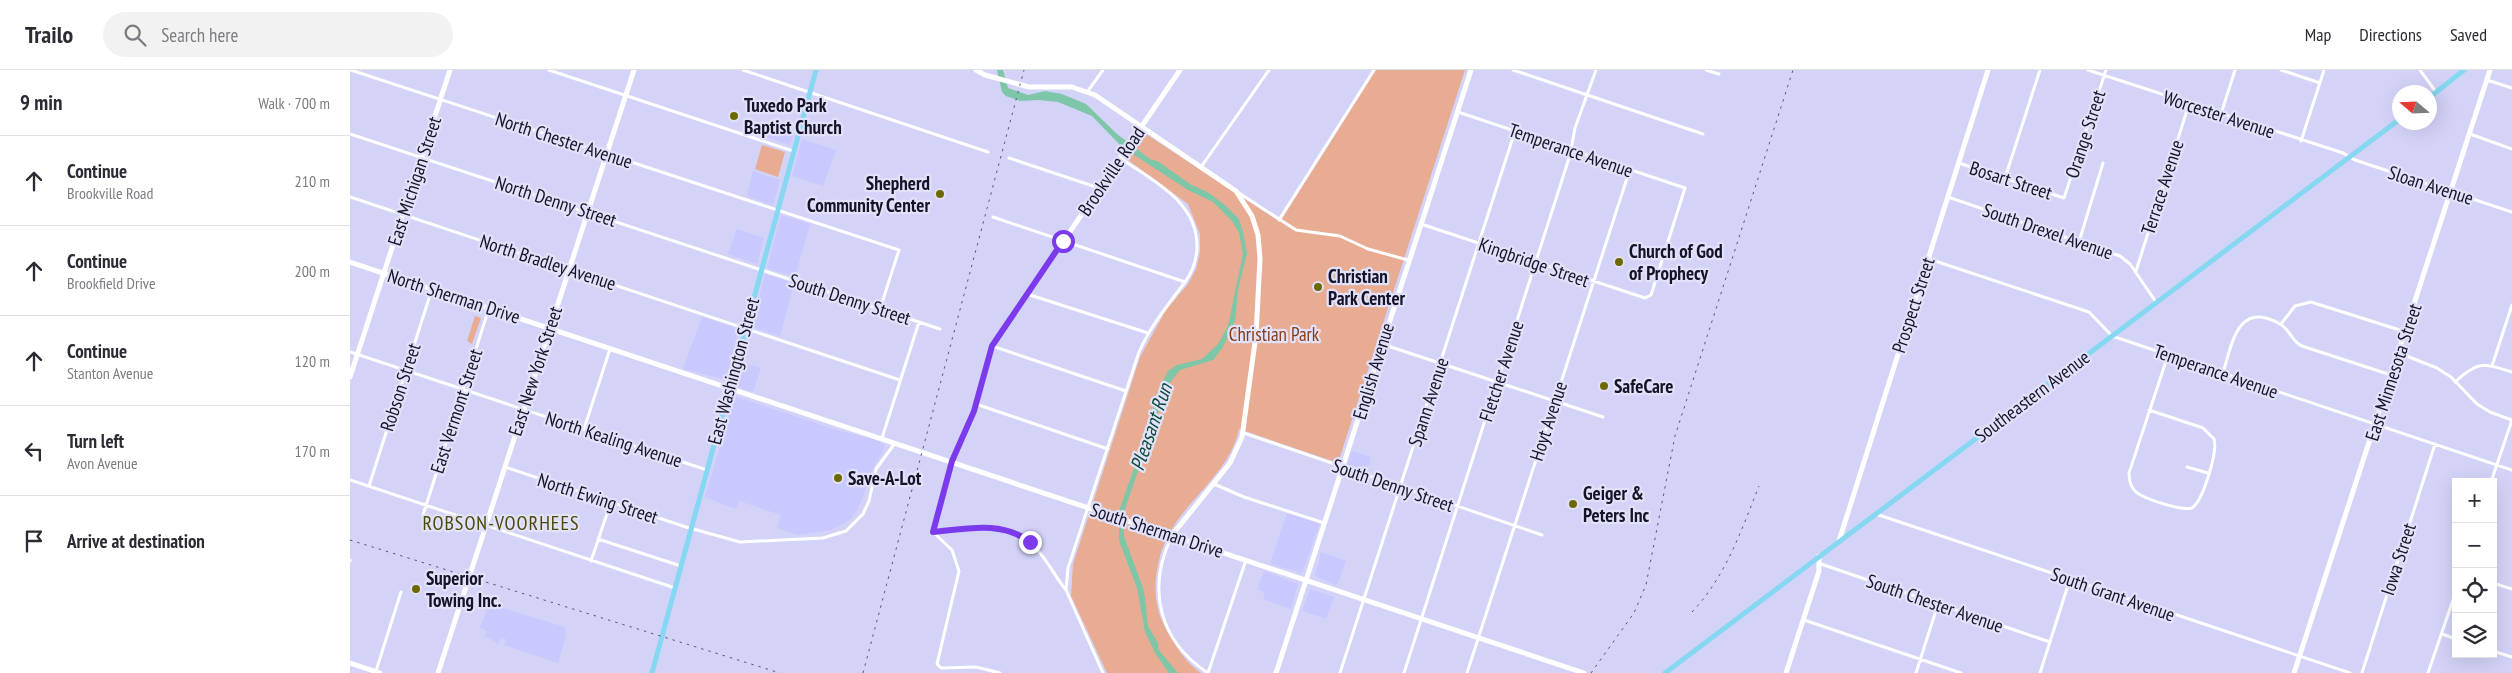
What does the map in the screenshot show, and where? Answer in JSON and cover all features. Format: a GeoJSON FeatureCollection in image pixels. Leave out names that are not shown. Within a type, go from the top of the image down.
{"type":"FeatureCollection","features":[{"type":"Feature","properties":{"kind":"main road","name":"East Michigan Street"},"geometry":{"type":"LineString","coordinates":[[350,377],[450,70]]}},
{"type":"Feature","properties":{"kind":"main road","name":"East New York Street"},"geometry":{"type":"LineString","coordinates":[[438,673],[634,70]]}},
{"type":"Feature","properties":{"kind":"main road","name":"East Washington Street"},"geometry":{"type":"LineString","coordinates":[[652,673],[816,70]]}},
{"type":"Feature","properties":{"kind":"main road"},"geometry":{"type":"LineString","coordinates":[[976,70],[996,79],[1020,86],[1032,88],[1066,86],[1088,91],[1236,191],[1256,224],[1260,256],[1254,351],[1244,433],[1233,458],[1172,535]]}},
{"type":"Feature","properties":{"kind":"main road","name":"Brookville Road"},"geometry":{"type":"LineString","coordinates":[[952,461],[976,404],[992,346],[1180,70]]}},
{"type":"Feature","properties":{"kind":"main road","name":"English Avenue"},"geometry":{"type":"LineString","coordinates":[[1276,673],[1471,70]]}},
{"type":"Feature","properties":{"kind":"main road","name":"Prospect Street"},"geometry":{"type":"LineString","coordinates":[[1839,541],[1988,70]]}},
{"type":"Feature","properties":{"kind":"main road"},"geometry":{"type":"LineString","coordinates":[[2437,91],[2464,70]]}},
{"type":"Feature","properties":{"kind":"main road","name":"East Minnesota Street"},"geometry":{"type":"LineString","coordinates":[[2294,673],[2490,70]]}},
{"type":"Feature","properties":{"kind":"main road","name":"Southeastern Avenue"},"geometry":{"type":"LineString","coordinates":[[1665,673],[2392,125]]}},
{"type":"Feature","properties":{"kind":"main road","name":"North Sherman Drive"},"geometry":{"type":"LineString","coordinates":[[350,262],[729,388]]}},
{"type":"Feature","properties":{"kind":"main road","name":"South Sherman Drive"},"geometry":{"type":"LineString","coordinates":[[729,388],[1584,673]]}},
{"type":"Feature","properties":{"kind":"main road"},"geometry":{"type":"LineString","coordinates":[[1786,673],[1820,564],[1819,556]]}},
{"type":"Feature","properties":{"kind":"main road"},"geometry":{"type":"LineString","coordinates":[[350,663],[378,672]]}},
{"type":"Feature","properties":{"kind":"street","name":"North Chester Avenue"},"geometry":{"type":"LineString","coordinates":[[351,70],[777,210]]}},
{"type":"Feature","properties":{"kind":"street"},"geometry":{"type":"LineString","coordinates":[[549,70],[793,151]]}},
{"type":"Feature","properties":{"kind":"street"},"geometry":{"type":"LineString","coordinates":[[743,70],[988,152]]}},
{"type":"Feature","properties":{"kind":"street"},"geometry":{"type":"LineString","coordinates":[[1088,91],[1103,70]]}},
{"type":"Feature","properties":{"kind":"street"},"geometry":{"type":"LineString","coordinates":[[1201,167],[1269,70]]}},
{"type":"Feature","properties":{"kind":"street"},"geometry":{"type":"LineString","coordinates":[[1279,220],[1374,70]]}},
{"type":"Feature","properties":{"kind":"street"},"geometry":{"type":"LineString","coordinates":[[1514,70],[1703,134]]}},
{"type":"Feature","properties":{"kind":"street","name":"Fletcher Avenue"},"geometry":{"type":"LineString","coordinates":[[1404,673],[1536,263],[1571,149],[1576,126],[1596,70]]}},
{"type":"Feature","properties":{"kind":"street"},"geometry":{"type":"LineString","coordinates":[[1706,70],[1719,74]]}},
{"type":"Feature","properties":{"kind":"street"},"geometry":{"type":"LineString","coordinates":[[2005,178],[2040,70]]}},
{"type":"Feature","properties":{"kind":"street","name":"Worcester Avenue"},"geometry":{"type":"LineString","coordinates":[[2088,70],[2350,157]]}},
{"type":"Feature","properties":{"kind":"street","name":"Orange Street"},"geometry":{"type":"LineString","coordinates":[[2064,198],[2106,70]]}},
{"type":"Feature","properties":{"kind":"street"},"geometry":{"type":"LineString","coordinates":[[2221,114],[2235,70]]}},
{"type":"Feature","properties":{"kind":"street"},"geometry":{"type":"LineString","coordinates":[[2281,70],[2320,83]]}},
{"type":"Feature","properties":{"kind":"street"},"geometry":{"type":"LineString","coordinates":[[2301,141],[2324,70]]}},
{"type":"Feature","properties":{"kind":"street"},"geometry":{"type":"LineString","coordinates":[[2420,70],[2431,85]]}},
{"type":"Feature","properties":{"kind":"street"},"geometry":{"type":"LineString","coordinates":[[2487,80],[2512,88]]}},
{"type":"Feature","properties":{"kind":"street","name":"Terrace Avenue"},"geometry":{"type":"LineString","coordinates":[[2136,271],[2189,104]]}},
{"type":"Feature","properties":{"kind":"street","name":"Temperance Avenue"},"geometry":{"type":"LineString","coordinates":[[1457,112],[1685,188],[1661,267],[1648,297]]}},
{"type":"Feature","properties":{"kind":"street","name":"Spann Avenue"},"geometry":{"type":"LineString","coordinates":[[1340,673],[1515,131]]}},
{"type":"Feature","properties":{"kind":"street","name":"North Denny Street"},"geometry":{"type":"LineString","coordinates":[[350,134],[761,270]]}},
{"type":"Feature","properties":{"kind":"street"},"geometry":{"type":"LineString","coordinates":[[2470,134],[2512,149]]}},
{"type":"Feature","properties":{"kind":"street","name":"Sloan Avenue"},"geometry":{"type":"LineString","coordinates":[[2350,157],[2512,212]]}},
{"type":"Feature","properties":{"kind":"street"},"geometry":{"type":"LineString","coordinates":[[1008,158],[1099,188]]}},
{"type":"Feature","properties":{"kind":"street"},"geometry":{"type":"LineString","coordinates":[[1066,590],[1069,564],[1139,352],[1163,308],[1185,282],[1194,263],[1197,249],[1196,232],[1189,213],[1173,196],[1120,158]]}},
{"type":"Feature","properties":{"kind":"street","name":"Bosart Street"},"geometry":{"type":"LineString","coordinates":[[1958,163],[2064,198]]}},
{"type":"Feature","properties":{"kind":"street"},"geometry":{"type":"LineString","coordinates":[[2079,242],[2103,163]]}},
{"type":"Feature","properties":{"kind":"street","name":"Hoyt Avenue"},"geometry":{"type":"LineString","coordinates":[[1467,673],[1630,169]]}},
{"type":"Feature","properties":{"kind":"street"},"geometry":{"type":"LineString","coordinates":[[1236,191],[1298,231],[1340,236],[1368,249],[1408,260]]}},
{"type":"Feature","properties":{"kind":"street","name":"North Bradley Avenue"},"geometry":{"type":"LineString","coordinates":[[350,197],[900,380]]}},
{"type":"Feature","properties":{"kind":"street","name":"South Drexel Avenue"},"geometry":{"type":"LineString","coordinates":[[1948,197],[2122,256],[2136,271],[2156,302]]}},
{"type":"Feature","properties":{"kind":"street"},"geometry":{"type":"LineString","coordinates":[[777,210],[899,250],[880,309]]}},
{"type":"Feature","properties":{"kind":"street"},"geometry":{"type":"LineString","coordinates":[[993,217],[1185,282]]}},
{"type":"Feature","properties":{"kind":"street","name":"Kingbridge Street"},"geometry":{"type":"LineString","coordinates":[[1420,224],[1632,295],[1648,297]]}},
{"type":"Feature","properties":{"kind":"street","name":"Temperance Avenue"},"geometry":{"type":"LineString","coordinates":[[1928,258],[2089,312],[2112,336],[2512,470]]}},
{"type":"Feature","properties":{"kind":"street","name":"South Denny Street"},"geometry":{"type":"LineString","coordinates":[[761,270],[940,329]]}},
{"type":"Feature","properties":{"kind":"street","name":"Robson Street"},"geometry":{"type":"LineString","coordinates":[[369,486],[432,289]]}},
{"type":"Feature","properties":{"kind":"street"},"geometry":{"type":"LineString","coordinates":[[1026,294],[1148,333]]}},
{"type":"Feature","properties":{"kind":"street"},"geometry":{"type":"LineString","coordinates":[[2281,324],[2295,306],[2309,302],[2406,332]]}},
{"type":"Feature","properties":{"kind":"street"},"geometry":{"type":"LineString","coordinates":[[2492,366],[2512,305]]}},
{"type":"Feature","properties":{"kind":"street","name":"East Vermont Street"},"geometry":{"type":"LineString","coordinates":[[423,515],[489,308]]}},
{"type":"Feature","properties":{"kind":"street"},"geometry":{"type":"LineString","coordinates":[[2223,373],[2237,329],[2250,318],[2262,317],[2281,324],[2293,340],[2302,346],[2392,375]]}},
{"type":"Feature","properties":{"kind":"street"},"geometry":{"type":"LineString","coordinates":[[882,438],[919,322]]}},
{"type":"Feature","properties":{"kind":"street"},"geometry":{"type":"LineString","coordinates":[[1382,344],[1603,417]]}},
{"type":"Feature","properties":{"kind":"street"},"geometry":{"type":"LineString","coordinates":[[992,346],[1126,391]]}},
{"type":"Feature","properties":{"kind":"street"},"geometry":{"type":"LineString","coordinates":[[584,429],[610,348]]}},
{"type":"Feature","properties":{"kind":"street","name":"North Kealing Avenue"},"geometry":{"type":"LineString","coordinates":[[350,352],[707,470]]}},
{"type":"Feature","properties":{"kind":"street"},"geometry":{"type":"LineString","coordinates":[[2399,353],[2434,366],[2455,382],[2480,407],[2512,420],[2492,478]]}},
{"type":"Feature","properties":{"kind":"street"},"geometry":{"type":"LineString","coordinates":[[2149,410],[2203,428],[2213,436],[2216,449],[2199,501],[2193,508],[2185,509],[2143,496],[2131,486],[2130,473],[2149,410],[2168,354]]}},
{"type":"Feature","properties":{"kind":"street"},"geometry":{"type":"LineString","coordinates":[[2455,382],[2472,367],[2483,364],[2512,372]]}},
{"type":"Feature","properties":{"kind":"street"},"geometry":{"type":"LineString","coordinates":[[976,404],[1108,449]]}},
{"type":"Feature","properties":{"kind":"street","name":"South Denny Street"},"geometry":{"type":"LineString","coordinates":[[1244,433],[1400,488],[1542,535]]}},
{"type":"Feature","properties":{"kind":"street","name":"North Ewing Street"},"geometry":{"type":"LineString","coordinates":[[505,467],[691,528],[740,542],[823,538],[838,535],[853,525],[863,514],[869,502],[876,469],[896,443]]}},
{"type":"Feature","properties":{"kind":"street","name":"Iowa Street"},"geometry":{"type":"LineString","coordinates":[[2362,673],[2435,444]]}},
{"type":"Feature","properties":{"kind":"street"},"geometry":{"type":"LineString","coordinates":[[933,532],[952,461]]}},
{"type":"Feature","properties":{"kind":"street"},"geometry":{"type":"LineString","coordinates":[[2187,466],[2208,473]]}},
{"type":"Feature","properties":{"kind":"street"},"geometry":{"type":"LineString","coordinates":[[350,480],[674,588]]}},
{"type":"Feature","properties":{"kind":"street"},"geometry":{"type":"LineString","coordinates":[[1214,484],[1324,523]]}},
{"type":"Feature","properties":{"kind":"street"},"geometry":{"type":"LineString","coordinates":[[591,561],[610,502]]}},
{"type":"Feature","properties":{"kind":"street","name":"South Grant Avenue"},"geometry":{"type":"LineString","coordinates":[[1876,514],[2350,673]]}},
{"type":"Feature","properties":{"kind":"street"},"geometry":{"type":"LineString","coordinates":[[933,532],[990,527],[1014,533],[1038,550],[1066,590],[1103,673]]}},
{"type":"Feature","properties":{"kind":"street"},"geometry":{"type":"LineString","coordinates":[[933,532],[952,550],[958,571],[938,664],[941,668],[976,667],[1000,673]]}},
{"type":"Feature","properties":{"kind":"street"},"geometry":{"type":"LineString","coordinates":[[1172,535],[1159,570],[1158,589],[1161,609],[1167,628],[1179,647],[1190,659],[1208,673],[1246,559]]}},
{"type":"Feature","properties":{"kind":"street"},"geometry":{"type":"LineString","coordinates":[[598,539],[680,566]]}},
{"type":"Feature","properties":{"kind":"street","name":"South Chester Avenue"},"geometry":{"type":"LineString","coordinates":[[1820,564],[2050,642]]}},
{"type":"Feature","properties":{"kind":"street"},"geometry":{"type":"LineString","coordinates":[[2040,673],[2070,579]]}},
{"type":"Feature","properties":{"kind":"street"},"geometry":{"type":"LineString","coordinates":[[2497,584],[2512,590]]}},
{"type":"Feature","properties":{"kind":"street"},"geometry":{"type":"LineString","coordinates":[[378,672],[401,592]]}},
{"type":"Feature","properties":{"kind":"street"},"geometry":{"type":"LineString","coordinates":[[2428,673],[2452,603]]}},
{"type":"Feature","properties":{"kind":"street"},"geometry":{"type":"LineString","coordinates":[[1916,673],[1938,604]]}},
{"type":"Feature","properties":{"kind":"street"},"geometry":{"type":"LineString","coordinates":[[1803,620],[1961,673]]}},
{"type":"Feature","properties":{"kind":"street"},"geometry":{"type":"LineString","coordinates":[[2442,634],[2452,638]]}},
{"type":"Feature","properties":{"kind":"street"},"geometry":{"type":"LineString","coordinates":[[2497,652],[2512,658]]}},
{"type":"Feature","properties":{"kind":"shaded area"},"geometry":{"type":"Polygon","coordinates":[[[766,122],[794,131],[790,145],[762,136],[766,122]]]}},
{"type":"Feature","properties":{"kind":"shaded area"},"geometry":{"type":"Polygon","coordinates":[[[802,139],[836,150],[823,186],[792,176],[802,139]]]}},
{"type":"Feature","properties":{"kind":"shaded area"},"geometry":{"type":"Polygon","coordinates":[[[753,171],[780,180],[773,205],[747,196],[753,171]]]}},
{"type":"Feature","properties":{"kind":"shaded area"},"geometry":{"type":"Polygon","coordinates":[[[781,215],[810,224],[795,277],[767,268],[781,215]]]}},
{"type":"Feature","properties":{"kind":"shaded area"},"geometry":{"type":"Polygon","coordinates":[[[737,229],[764,238],[757,264],[728,254],[737,229]]]}},
{"type":"Feature","properties":{"kind":"shaded area"},"geometry":{"type":"Polygon","coordinates":[[[765,274],[794,283],[780,336],[751,327],[765,274]]]}},
{"type":"Feature","properties":{"kind":"shaded area"},"geometry":{"type":"Polygon","coordinates":[[[702,317],[739,329],[727,375],[723,379],[683,369],[702,317]]]}},
{"type":"Feature","properties":{"kind":"shaded area"},"geometry":{"type":"Polygon","coordinates":[[[741,362],[761,368],[753,392],[735,386],[741,362]]]}},
{"type":"Feature","properties":{"kind":"shaded area"},"geometry":{"type":"Polygon","coordinates":[[[735,396],[837,430],[880,441],[885,446],[876,462],[858,509],[850,520],[831,530],[797,535],[777,528],[781,515],[739,501],[736,509],[705,497],[735,396]]]}},
{"type":"Feature","properties":{"kind":"shaded area"},"geometry":{"type":"Polygon","coordinates":[[[1352,451],[1371,457],[1366,474],[1346,468],[1352,451]]]}},
{"type":"Feature","properties":{"kind":"shaded area"},"geometry":{"type":"Polygon","coordinates":[[[1287,513],[1320,523],[1302,573],[1270,564],[1287,513]]]}},
{"type":"Feature","properties":{"kind":"shaded area"},"geometry":{"type":"Polygon","coordinates":[[[1321,552],[1346,561],[1338,583],[1335,585],[1315,576],[1321,552]]]}},
{"type":"Feature","properties":{"kind":"shaded area"},"geometry":{"type":"Polygon","coordinates":[[[1264,571],[1298,584],[1291,609],[1263,599],[1265,592],[1257,589],[1264,571]]]}},
{"type":"Feature","properties":{"kind":"shaded area"},"geometry":{"type":"Polygon","coordinates":[[[1310,589],[1334,597],[1326,619],[1302,611],[1310,589]]]}},
{"type":"Feature","properties":{"kind":"shaded area"},"geometry":{"type":"Polygon","coordinates":[[[489,604],[565,627],[566,635],[558,663],[504,645],[506,639],[501,638],[498,644],[485,636],[487,631],[480,628],[489,604]]]}},
{"type":"Feature","properties":{"kind":"green space","name":"Christian Park"},"geometry":{"type":"Polygon","coordinates":[[[1376,70],[1465,70],[1338,463],[1239,429],[1234,445],[1226,460],[1174,526],[1162,549],[1158,563],[1155,590],[1160,617],[1181,653],[1201,673],[1107,673],[1071,596],[1073,564],[1140,357],[1166,310],[1188,284],[1196,269],[1200,252],[1200,234],[1188,204],[1124,157],[1140,135],[1146,134],[1280,222],[1376,70]]]}},
{"type":"Feature","properties":{"kind":"green space"},"geometry":{"type":"Polygon","coordinates":[[[762,145],[785,152],[778,177],[755,169],[762,145]]]}},
{"type":"Feature","properties":{"kind":"green space"},"geometry":{"type":"Polygon","coordinates":[[[475,316],[481,318],[472,344],[467,341],[475,316]]]}},
{"type":"Feature","properties":{"kind":"water","name":"Pleasant Run"},"geometry":{"type":"Polygon","coordinates":[[[997,70],[1003,70],[1008,88],[1028,95],[1045,91],[1062,94],[1086,104],[1117,134],[1150,159],[1159,162],[1190,184],[1209,193],[1225,205],[1239,219],[1243,232],[1247,253],[1238,290],[1235,321],[1223,347],[1213,360],[1180,370],[1164,390],[1124,512],[1124,536],[1144,591],[1148,626],[1158,643],[1158,649],[1178,673],[1169,673],[1155,653],[1145,632],[1137,588],[1119,541],[1119,511],[1146,434],[1157,393],[1168,371],[1177,365],[1202,359],[1218,344],[1228,326],[1243,254],[1239,233],[1232,221],[1213,202],[1188,190],[1122,147],[1092,116],[1058,102],[1020,101],[1006,96],[1002,92],[997,70]]]}},
{"type":"Feature","properties":{"kind":"railway"},"geometry":{"type":"LineString","coordinates":[[863,673],[1024,70]]}},
{"type":"Feature","properties":{"kind":"railway"},"geometry":{"type":"LineString","coordinates":[[1591,673],[1634,613],[1646,585],[1675,436],[1793,70]]}},
{"type":"Feature","properties":{"kind":"railway"},"geometry":{"type":"LineString","coordinates":[[1692,612],[1704,598],[1732,552],[1759,486]]}},
{"type":"Feature","properties":{"kind":"railway"},"geometry":{"type":"LineString","coordinates":[[350,540],[780,673]]}},
{"type":"Feature","properties":{"kind":"place","name":"Tuxedo Park Baptist Church"},"geometry":{"type":"Point","coordinates":[734,116]}},
{"type":"Feature","properties":{"kind":"place","name":"Shepherd Community Center"},"geometry":{"type":"Point","coordinates":[940,194]}},
{"type":"Feature","properties":{"kind":"place","name":"Church of God of Prophecy"},"geometry":{"type":"Point","coordinates":[1619,262]}},
{"type":"Feature","properties":{"kind":"place","name":"Christian Park Center"},"geometry":{"type":"Point","coordinates":[1318,287]}},
{"type":"Feature","properties":{"kind":"place","name":"SafeCare"},"geometry":{"type":"Point","coordinates":[1604,386]}},
{"type":"Feature","properties":{"kind":"place","name":"Save-A-Lot"},"geometry":{"type":"Point","coordinates":[838,478]}},
{"type":"Feature","properties":{"kind":"place","name":"Geiger & Peters Inc"},"geometry":{"type":"Point","coordinates":[1573,504]}},
{"type":"Feature","properties":{"kind":"place","name":"Superior Towing Inc."},"geometry":{"type":"Point","coordinates":[416,589]}},
{"type":"Feature","properties":{"kind":"district","name":"ROBSON-VOORHEES"},"geometry":{"type":"Point","coordinates":[501,523]}},
{"type":"Feature","properties":{"kind":"route"},"geometry":{"type":"LineString","coordinates":[[1030,542],[1003,529],[987,527],[933,532],[952,461],[974,411],[992,346],[1063,241]]}}]}
